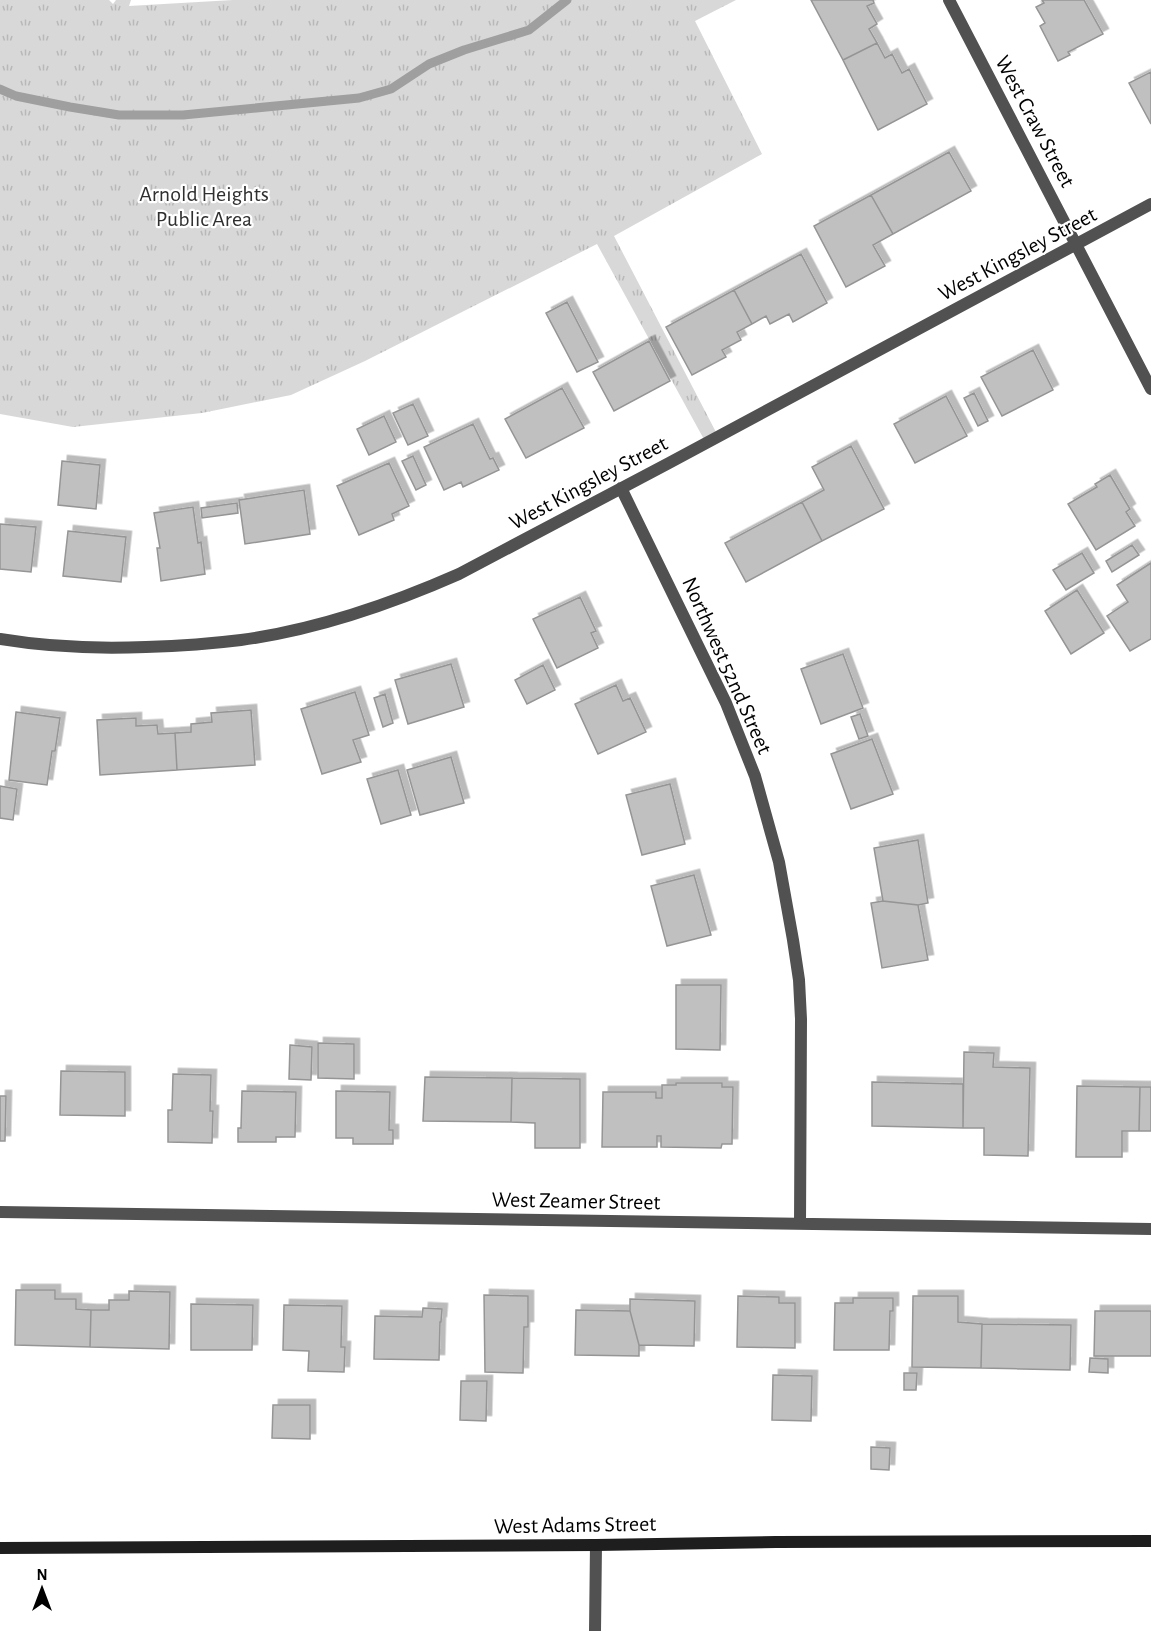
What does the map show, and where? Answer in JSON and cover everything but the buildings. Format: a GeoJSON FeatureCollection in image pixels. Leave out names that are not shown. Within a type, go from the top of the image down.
{"type":"FeatureCollection","features":[{"type":"Feature","properties":{"kind":"main road","name":"West Adams Street"},"geometry":{"type":"LineString","coordinates":[[0,1548],[1151,1541]]}},
{"type":"Feature","properties":{"kind":"street","name":"West Craw Street"},"geometry":{"type":"LineString","coordinates":[[949,0],[1151,389]]}},
{"type":"Feature","properties":{"kind":"street","name":"West Kingsley Street"},"geometry":{"type":"LineString","coordinates":[[0,639],[44,645],[85,647],[164,646],[243,640],[321,623],[394,600],[459,574],[1151,204]]}},
{"type":"Feature","properties":{"kind":"street","name":"Northwest 52nd Street"},"geometry":{"type":"LineString","coordinates":[[621,488],[726,703],[754,776],[779,862],[799,980],[801,1019],[800,1224]]}},
{"type":"Feature","properties":{"kind":"street","name":"West Zeamer Street"},"geometry":{"type":"LineString","coordinates":[[0,1212],[1151,1229]]}},
{"type":"Feature","properties":{"kind":"street"},"geometry":{"type":"LineString","coordinates":[[596,1545],[596,1631]]}},
{"type":"Feature","properties":{"kind":"green space","name":"Arnold Heights Public Area"},"geometry":{"type":"Polygon","coordinates":[[[0,0],[109,0],[113,4],[116,0],[131,0],[129,6],[233,0],[736,0],[695,21],[762,154],[614,236],[718,436],[706,443],[597,244],[365,361],[291,395],[202,413],[73,427],[0,414],[0,0]]]}},
{"type":"Feature","properties":{"kind":"waterway"},"geometry":{"type":"LineString","coordinates":[[0,89],[16,96],[119,115],[183,115],[359,98],[391,89],[429,64],[464,50],[529,30],[567,0]]}}]}
